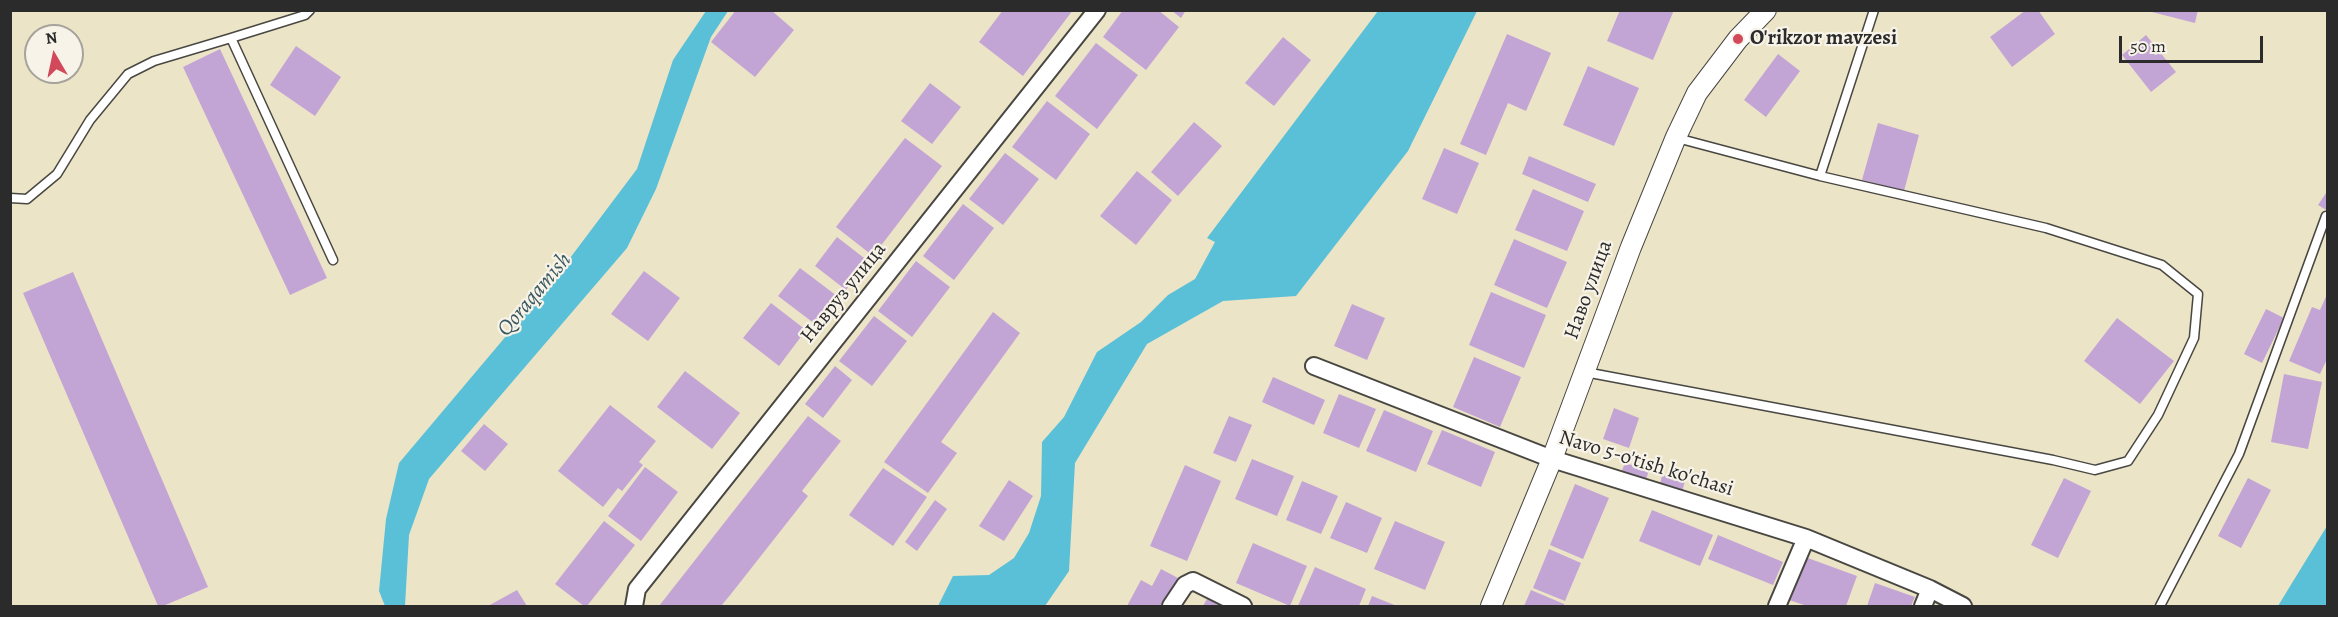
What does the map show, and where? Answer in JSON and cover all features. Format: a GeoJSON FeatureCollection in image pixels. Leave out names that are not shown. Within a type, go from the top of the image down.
{"type":"FeatureCollection","features":[{"type":"Feature","properties":{"kind":"street","name":"Навруз улица"},"geometry":{"type":"LineString","coordinates":[[634,606],[637,589],[1097,10]]}},
{"type":"Feature","properties":{"kind":"street","name":"Наво улица"},"geometry":{"type":"LineString","coordinates":[[1491,606],[1552,459],[1631,246],[1676,137],[1697,93],[1738,39],[1766,10]]}},
{"type":"Feature","properties":{"kind":"street","name":"Navo 5-o'tish ko'chasi"},"geometry":{"type":"LineString","coordinates":[[1314,366],[1552,459],[1806,538],[1930,589],[1963,606]]}},
{"type":"Feature","properties":{"kind":"street"},"geometry":{"type":"LineString","coordinates":[[1777,606],[1806,538]]}},
{"type":"Feature","properties":{"kind":"street"},"geometry":{"type":"LineString","coordinates":[[1172,606],[1185,585],[1193,581],[1243,606]]}},
{"type":"Feature","properties":{"kind":"street"},"geometry":{"type":"LineString","coordinates":[[1923,606],[1930,589]]}},
{"type":"Feature","properties":{"kind":"lane"},"geometry":{"type":"LineString","coordinates":[[10,198],[27,198],[57,174],[90,120],[128,74],[154,61],[305,15],[310,10]]}},
{"type":"Feature","properties":{"kind":"lane"},"geometry":{"type":"LineString","coordinates":[[1820,176],[1874,10]]}},
{"type":"Feature","properties":{"kind":"lane"},"geometry":{"type":"LineString","coordinates":[[231,38],[333,260]]}},
{"type":"Feature","properties":{"kind":"lane"},"geometry":{"type":"LineString","coordinates":[[1584,372],[2053,460],[2095,470],[2128,461],[2158,414],[2194,338],[2198,294],[2162,265],[2046,228],[1820,176],[1676,137]]}},
{"type":"Feature","properties":{"kind":"lane"},"geometry":{"type":"LineString","coordinates":[[2160,606],[2239,454],[2326,216]]}},
{"type":"Feature","properties":{"kind":"water"},"geometry":{"type":"Polygon","coordinates":[[[706,11],[728,11],[711,37],[656,189],[627,248],[429,479],[409,535],[405,606],[385,606],[379,591],[386,519],[399,463],[555,278],[637,169],[673,60],[706,11]]]}},
{"type":"Feature","properties":{"kind":"water"},"geometry":{"type":"Polygon","coordinates":[[[1378,11],[1477,11],[1408,151],[1296,296],[1223,301],[1147,344],[1075,463],[1069,571],[1045,606],[938,606],[953,576],[989,575],[1014,558],[1029,533],[1041,496],[1042,442],[1064,417],[1097,352],[1141,322],[1168,295],[1195,279],[1215,242],[1207,238],[1378,11]]]}},
{"type":"Feature","properties":{"kind":"water"},"geometry":{"type":"Polygon","coordinates":[[[2327,526],[2327,606],[2278,606],[2292,583],[2327,526]]]}},
{"type":"Feature","properties":{"kind":"building"},"geometry":{"type":"Polygon","coordinates":[[[736,10],[771,10],[794,30],[755,77],[711,42],[736,10]]]}},
{"type":"Feature","properties":{"kind":"building"},"geometry":{"type":"Polygon","coordinates":[[[1003,10],[1073,10],[1023,76],[979,42],[1003,10]]]}},
{"type":"Feature","properties":{"kind":"building"},"geometry":{"type":"Polygon","coordinates":[[[1123,10],[1158,10],[1179,27],[1146,70],[1103,37],[1123,10]]]}},
{"type":"Feature","properties":{"kind":"building"},"geometry":{"type":"Polygon","coordinates":[[[1171,10],[1186,10],[1181,18],[1171,10]]]}},
{"type":"Feature","properties":{"kind":"building"},"geometry":{"type":"Polygon","coordinates":[[[1620,10],[1674,10],[1653,60],[1607,41],[1620,10]]]}},
{"type":"Feature","properties":{"kind":"building"},"geometry":{"type":"Polygon","coordinates":[[[2026,10],[2038,10],[2055,34],[2012,67],[1990,37],[2026,10]]]}},
{"type":"Feature","properties":{"kind":"building"},"geometry":{"type":"Polygon","coordinates":[[[2144,10],[2198,10],[2195,23],[2144,10]]]}},
{"type":"Feature","properties":{"kind":"building"},"geometry":{"type":"Polygon","coordinates":[[[1507,34],[1551,53],[1526,111],[1508,103],[1486,155],[1460,144],[1507,34]]]}},
{"type":"Feature","properties":{"kind":"building"},"geometry":{"type":"Polygon","coordinates":[[[2146,35],[2176,72],[2151,92],[2122,55],[2146,35]]]}},
{"type":"Feature","properties":{"kind":"building"},"geometry":{"type":"Polygon","coordinates":[[[1283,37],[1311,60],[1274,106],[1245,83],[1283,37]]]}},
{"type":"Feature","properties":{"kind":"building"},"geometry":{"type":"Polygon","coordinates":[[[1096,43],[1138,75],[1097,129],[1055,96],[1096,43]]]}},
{"type":"Feature","properties":{"kind":"building"},"geometry":{"type":"Polygon","coordinates":[[[296,46],[341,77],[315,116],[270,85],[296,46]]]}},
{"type":"Feature","properties":{"kind":"building"},"geometry":{"type":"Polygon","coordinates":[[[220,49],[327,278],[290,295],[183,67],[220,49]]]}},
{"type":"Feature","properties":{"kind":"building"},"geometry":{"type":"Polygon","coordinates":[[[1778,54],[1800,71],[1766,117],[1744,100],[1778,54]]]}},
{"type":"Feature","properties":{"kind":"building"},"geometry":{"type":"Polygon","coordinates":[[[1588,66],[1639,88],[1614,146],[1563,125],[1588,66]]]}},
{"type":"Feature","properties":{"kind":"building"},"geometry":{"type":"Polygon","coordinates":[[[930,83],[961,107],[932,144],[901,121],[930,83]]]}},
{"type":"Feature","properties":{"kind":"building"},"geometry":{"type":"Polygon","coordinates":[[[1047,101],[1090,134],[1056,180],[1012,147],[1047,101]]]}},
{"type":"Feature","properties":{"kind":"building"},"geometry":{"type":"Polygon","coordinates":[[[1194,122],[1222,146],[1178,196],[1151,172],[1194,122]]]}},
{"type":"Feature","properties":{"kind":"building"},"geometry":{"type":"Polygon","coordinates":[[[1878,123],[1919,135],[1904,191],[1862,180],[1878,123]]]}},
{"type":"Feature","properties":{"kind":"building"},"geometry":{"type":"Polygon","coordinates":[[[905,138],[942,166],[873,256],[836,227],[905,138]]]}},
{"type":"Feature","properties":{"kind":"building"},"geometry":{"type":"Polygon","coordinates":[[[1444,148],[1479,163],[1457,214],[1422,199],[1444,148]]]}},
{"type":"Feature","properties":{"kind":"building"},"geometry":{"type":"Polygon","coordinates":[[[1005,153],[1039,179],[1003,225],[969,199],[1005,153]]]}},
{"type":"Feature","properties":{"kind":"building"},"geometry":{"type":"Polygon","coordinates":[[[1529,156],[1596,184],[1588,202],[1522,174],[1529,156]]]}},
{"type":"Feature","properties":{"kind":"building"},"geometry":{"type":"Polygon","coordinates":[[[1137,171],[1172,200],[1136,245],[1100,216],[1137,171]]]}},
{"type":"Feature","properties":{"kind":"building"},"geometry":{"type":"Polygon","coordinates":[[[1533,189],[1584,211],[1567,251],[1515,230],[1533,189]]]}},
{"type":"Feature","properties":{"kind":"building"},"geometry":{"type":"Polygon","coordinates":[[[2328,190],[2328,211],[2318,205],[2328,190]]]}},
{"type":"Feature","properties":{"kind":"building"},"geometry":{"type":"Polygon","coordinates":[[[963,204],[994,228],[954,280],[923,256],[963,204]]]}},
{"type":"Feature","properties":{"kind":"building"},"geometry":{"type":"Polygon","coordinates":[[[837,237],[868,261],[846,290],[815,266],[837,237]]]}},
{"type":"Feature","properties":{"kind":"building"},"geometry":{"type":"Polygon","coordinates":[[[1514,239],[1567,262],[1547,308],[1494,285],[1514,239]]]}},
{"type":"Feature","properties":{"kind":"building"},"geometry":{"type":"Polygon","coordinates":[[[916,261],[950,287],[912,337],[878,311],[916,261]]]}},
{"type":"Feature","properties":{"kind":"building"},"geometry":{"type":"Polygon","coordinates":[[[800,268],[837,296],[815,324],[778,296],[800,268]]]}},
{"type":"Feature","properties":{"kind":"building"},"geometry":{"type":"Polygon","coordinates":[[[644,271],[680,298],[648,341],[611,314],[644,271]]]}},
{"type":"Feature","properties":{"kind":"building"},"geometry":{"type":"Polygon","coordinates":[[[73,272],[208,587],[163,606],[158,606],[23,293],[73,272]]]}},
{"type":"Feature","properties":{"kind":"building"},"geometry":{"type":"Polygon","coordinates":[[[1491,292],[1546,315],[1524,368],[1469,345],[1491,292]]]}},
{"type":"Feature","properties":{"kind":"building"},"geometry":{"type":"Polygon","coordinates":[[[2328,292],[2328,357],[2320,374],[2289,361],[2312,307],[2320,310],[2328,292]]]}},
{"type":"Feature","properties":{"kind":"building"},"geometry":{"type":"Polygon","coordinates":[[[771,303],[806,330],[779,366],[743,338],[771,303]]]}},
{"type":"Feature","properties":{"kind":"building"},"geometry":{"type":"Polygon","coordinates":[[[1352,304],[1385,318],[1367,360],[1334,346],[1352,304]]]}},
{"type":"Feature","properties":{"kind":"building"},"geometry":{"type":"Polygon","coordinates":[[[2266,309],[2284,318],[2262,363],[2244,354],[2266,309]]]}},
{"type":"Feature","properties":{"kind":"building"},"geometry":{"type":"Polygon","coordinates":[[[993,312],[1020,333],[941,442],[957,453],[928,493],[884,462],[993,312]]]}},
{"type":"Feature","properties":{"kind":"building"},"geometry":{"type":"Polygon","coordinates":[[[874,316],[907,341],[872,386],[839,361],[874,316]]]}},
{"type":"Feature","properties":{"kind":"building"},"geometry":{"type":"Polygon","coordinates":[[[2117,318],[2174,361],[2140,404],[2084,361],[2117,318]]]}},
{"type":"Feature","properties":{"kind":"building"},"geometry":{"type":"Polygon","coordinates":[[[1474,357],[1521,377],[1500,427],[1453,407],[1474,357]]]}},
{"type":"Feature","properties":{"kind":"building"},"geometry":{"type":"Polygon","coordinates":[[[835,366],[852,380],[823,418],[805,404],[835,366]]]}},
{"type":"Feature","properties":{"kind":"building"},"geometry":{"type":"Polygon","coordinates":[[[685,371],[740,413],[712,449],[657,407],[685,371]]]}},
{"type":"Feature","properties":{"kind":"building"},"geometry":{"type":"Polygon","coordinates":[[[2284,374],[2322,382],[2308,449],[2271,442],[2284,374]]]}},
{"type":"Feature","properties":{"kind":"building"},"geometry":{"type":"Polygon","coordinates":[[[1273,377],[1325,400],[1314,425],[1262,402],[1273,377]]]}},
{"type":"Feature","properties":{"kind":"building"},"geometry":{"type":"Polygon","coordinates":[[[1339,394],[1376,409],[1359,448],[1323,433],[1339,394]]]}},
{"type":"Feature","properties":{"kind":"building"},"geometry":{"type":"Polygon","coordinates":[[[610,405],[656,441],[639,462],[643,465],[622,491],[618,488],[603,507],[558,471],[610,405]]]}},
{"type":"Feature","properties":{"kind":"building"},"geometry":{"type":"Polygon","coordinates":[[[1614,408],[1639,418],[1629,448],[1603,439],[1614,408]]]}},
{"type":"Feature","properties":{"kind":"building"},"geometry":{"type":"Polygon","coordinates":[[[1384,410],[1433,431],[1416,472],[1366,451],[1384,410]]]}},
{"type":"Feature","properties":{"kind":"building"},"geometry":{"type":"Polygon","coordinates":[[[808,416],[841,441],[802,491],[808,496],[721,606],[659,606],[808,416]]]}},
{"type":"Feature","properties":{"kind":"building"},"geometry":{"type":"Polygon","coordinates":[[[1229,416],[1252,425],[1236,462],[1213,453],[1229,416]]]}},
{"type":"Feature","properties":{"kind":"building"},"geometry":{"type":"Polygon","coordinates":[[[484,424],[508,444],[485,471],[461,451],[484,424]]]}},
{"type":"Feature","properties":{"kind":"building"},"geometry":{"type":"Polygon","coordinates":[[[1442,430],[1495,452],[1481,487],[1427,464],[1442,430]]]}},
{"type":"Feature","properties":{"kind":"building"},"geometry":{"type":"Polygon","coordinates":[[[1252,459],[1294,476],[1277,516],[1235,499],[1252,459]]]}},
{"type":"Feature","properties":{"kind":"building"},"geometry":{"type":"Polygon","coordinates":[[[1625,463],[1649,470],[1645,483],[1620,475],[1625,463]]]}},
{"type":"Feature","properties":{"kind":"building"},"geometry":{"type":"Polygon","coordinates":[[[1185,465],[1221,481],[1187,561],[1150,546],[1185,465]]]}},
{"type":"Feature","properties":{"kind":"building"},"geometry":{"type":"Polygon","coordinates":[[[645,467],[678,492],[641,541],[608,516],[645,467]]]}},
{"type":"Feature","properties":{"kind":"building"},"geometry":{"type":"Polygon","coordinates":[[[883,468],[927,497],[893,546],[849,515],[883,468]]]}},
{"type":"Feature","properties":{"kind":"building"},"geometry":{"type":"Polygon","coordinates":[[[1662,475],[1685,481],[1682,492],[1660,485],[1662,475]]]}},
{"type":"Feature","properties":{"kind":"building"},"geometry":{"type":"Polygon","coordinates":[[[2064,478],[2091,491],[2058,558],[2031,545],[2064,478]]]}},
{"type":"Feature","properties":{"kind":"building"},"geometry":{"type":"Polygon","coordinates":[[[2248,478],[2271,490],[2241,548],[2218,536],[2248,478]]]}},
{"type":"Feature","properties":{"kind":"building"},"geometry":{"type":"Polygon","coordinates":[[[1009,480],[1033,496],[1004,541],[979,526],[1009,480]]]}},
{"type":"Feature","properties":{"kind":"building"},"geometry":{"type":"Polygon","coordinates":[[[1302,481],[1338,496],[1321,534],[1286,520],[1302,481]]]}},
{"type":"Feature","properties":{"kind":"building"},"geometry":{"type":"Polygon","coordinates":[[[1575,484],[1609,498],[1583,559],[1550,545],[1575,484]]]}},
{"type":"Feature","properties":{"kind":"building"},"geometry":{"type":"Polygon","coordinates":[[[935,500],[947,509],[917,551],[905,542],[935,500]]]}},
{"type":"Feature","properties":{"kind":"building"},"geometry":{"type":"Polygon","coordinates":[[[1346,502],[1382,518],[1367,553],[1330,538],[1346,502]]]}},
{"type":"Feature","properties":{"kind":"building"},"geometry":{"type":"Polygon","coordinates":[[[1652,510],[1713,535],[1700,566],[1639,541],[1652,510]]]}},
{"type":"Feature","properties":{"kind":"building"},"geometry":{"type":"Polygon","coordinates":[[[604,521],[635,545],[587,606],[584,606],[555,584],[604,521]]]}},
{"type":"Feature","properties":{"kind":"building"},"geometry":{"type":"Polygon","coordinates":[[[1395,521],[1445,542],[1425,590],[1374,569],[1395,521]]]}},
{"type":"Feature","properties":{"kind":"building"},"geometry":{"type":"Polygon","coordinates":[[[1718,535],[1783,562],[1773,585],[1708,559],[1718,535]]]}},
{"type":"Feature","properties":{"kind":"building"},"geometry":{"type":"Polygon","coordinates":[[[1253,543],[1307,566],[1290,606],[1236,583],[1253,543]]]}},
{"type":"Feature","properties":{"kind":"building"},"geometry":{"type":"Polygon","coordinates":[[[1549,549],[1581,563],[1565,601],[1533,588],[1549,549]]]}},
{"type":"Feature","properties":{"kind":"building"},"geometry":{"type":"Polygon","coordinates":[[[1805,557],[1857,576],[1846,606],[1807,606],[1789,600],[1805,557]]]}},
{"type":"Feature","properties":{"kind":"building"},"geometry":{"type":"Polygon","coordinates":[[[1315,567],[1366,589],[1359,606],[1298,606],[1315,567]]]}},
{"type":"Feature","properties":{"kind":"building"},"geometry":{"type":"Polygon","coordinates":[[[1161,569],[1178,578],[1163,606],[1127,606],[1141,580],[1152,586],[1161,569]]]}},
{"type":"Feature","properties":{"kind":"building"},"geometry":{"type":"Polygon","coordinates":[[[1875,583],[1915,597],[1911,606],[1867,606],[1875,583]]]}},
{"type":"Feature","properties":{"kind":"building"},"geometry":{"type":"Polygon","coordinates":[[[517,590],[527,606],[488,606],[517,590]]]}},
{"type":"Feature","properties":{"kind":"building"},"geometry":{"type":"Polygon","coordinates":[[[1531,590],[1564,604],[1564,606],[1524,606],[1531,590]]]}},
{"type":"Feature","properties":{"kind":"building"},"geometry":{"type":"Polygon","coordinates":[[[1372,596],[1397,606],[1368,606],[1372,596]]]}},
{"type":"Feature","properties":{"kind":"building"},"geometry":{"type":"Polygon","coordinates":[[[1207,599],[1222,606],[1203,606],[1207,599]]]}},
{"type":"Feature","properties":{"kind":"place","name":"O'rikzor mavzesi"},"geometry":{"type":"Point","coordinates":[1738,39]}},
{"type":"Feature","properties":{"kind":"water label","name":"Qoraqamish"},"geometry":{"type":"Point","coordinates":[535,295]}}]}
